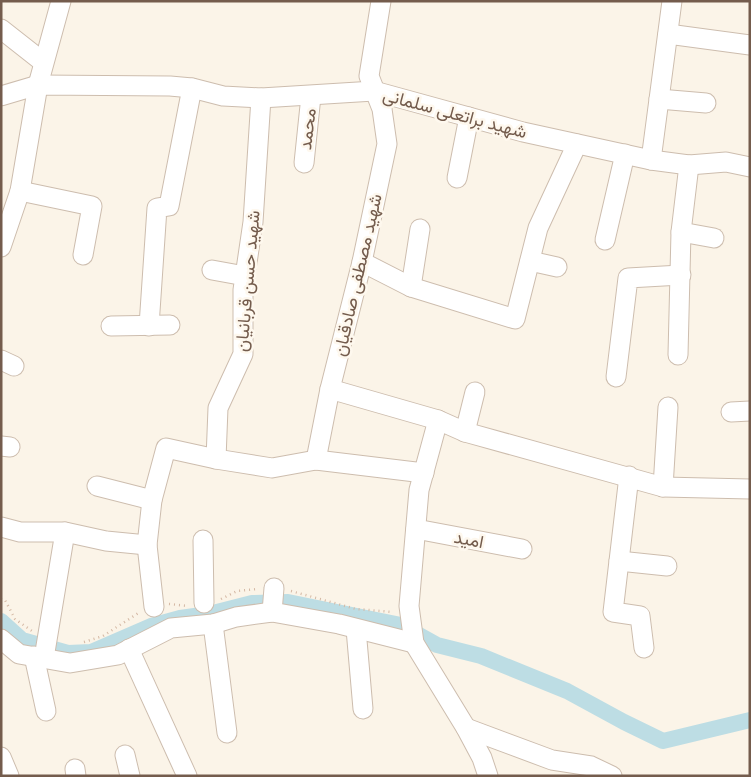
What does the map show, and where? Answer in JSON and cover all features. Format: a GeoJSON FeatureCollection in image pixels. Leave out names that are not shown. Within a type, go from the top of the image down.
{"type":"FeatureCollection","features":[{"type":"Feature","properties":{"kind":"street"},"geometry":{"type":"LineString","coordinates":[[1,247],[20,191],[43,62],[62,1]]}},
{"type":"Feature","properties":{"kind":"street","name":"شهید مصطفی صادقیان"},"geometry":{"type":"LineString","coordinates":[[316,460],[330,388],[362,262],[387,144],[382,109],[369,76],[381,1]]}},
{"type":"Feature","properties":{"kind":"street"},"geometry":{"type":"LineString","coordinates":[[652,160],[672,1]]}},
{"type":"Feature","properties":{"kind":"street"},"geometry":{"type":"LineString","coordinates":[[1,29],[43,62]]}},
{"type":"Feature","properties":{"kind":"street"},"geometry":{"type":"LineString","coordinates":[[668,34],[750,45]]}},
{"type":"Feature","properties":{"kind":"street","name":"شهید براتعلی سلمانی"},"geometry":{"type":"LineString","coordinates":[[1,96],[38,85],[170,86],[192,88],[223,96],[261,98],[374,91],[577,144],[652,160],[689,165],[726,162],[750,166]]}},
{"type":"Feature","properties":{"kind":"street"},"geometry":{"type":"LineString","coordinates":[[149,326],[157,208],[169,206],[192,88]]}},
{"type":"Feature","properties":{"kind":"street","name":"محمد"},"geometry":{"type":"LineString","coordinates":[[304,163],[311,96]]}},
{"type":"Feature","properties":{"kind":"street","name":"شهید حسن قربانیان"},"geometry":{"type":"LineString","coordinates":[[216,459],[218,408],[243,354],[243,290],[253,222],[261,98]]}},
{"type":"Feature","properties":{"kind":"street"},"geometry":{"type":"LineString","coordinates":[[659,99],[706,103]]}},
{"type":"Feature","properties":{"kind":"street"},"geometry":{"type":"LineString","coordinates":[[457,178],[469,117]]}},
{"type":"Feature","properties":{"kind":"street"},"geometry":{"type":"LineString","coordinates":[[362,262],[411,287],[514,319],[538,228],[577,144]]}},
{"type":"Feature","properties":{"kind":"street"},"geometry":{"type":"LineString","coordinates":[[604,240],[625,154]]}},
{"type":"Feature","properties":{"kind":"street"},"geometry":{"type":"LineString","coordinates":[[678,354],[681,232],[689,165]]}},
{"type":"Feature","properties":{"kind":"street"},"geometry":{"type":"LineString","coordinates":[[20,191],[92,206],[83,255]]}},
{"type":"Feature","properties":{"kind":"street"},"geometry":{"type":"LineString","coordinates":[[411,287],[420,229]]}},
{"type":"Feature","properties":{"kind":"street"},"geometry":{"type":"LineString","coordinates":[[681,232],[714,238]]}},
{"type":"Feature","properties":{"kind":"street"},"geometry":{"type":"LineString","coordinates":[[530,261],[556,267]]}},
{"type":"Feature","properties":{"kind":"street"},"geometry":{"type":"LineString","coordinates":[[212,270],[245,276]]}},
{"type":"Feature","properties":{"kind":"street"},"geometry":{"type":"LineString","coordinates":[[616,377],[628,278],[681,275]]}},
{"type":"Feature","properties":{"kind":"street"},"geometry":{"type":"LineString","coordinates":[[110,326],[170,326]]}},
{"type":"Feature","properties":{"kind":"street"},"geometry":{"type":"LineString","coordinates":[[330,388],[438,420],[465,432],[663,487],[750,489]]}},
{"type":"Feature","properties":{"kind":"street"},"geometry":{"type":"LineString","coordinates":[[465,432],[475,392]]}},
{"type":"Feature","properties":{"kind":"street"},"geometry":{"type":"LineString","coordinates":[[663,487],[668,408]]}},
{"type":"Feature","properties":{"kind":"street"},"geometry":{"type":"LineString","coordinates":[[438,420],[419,490],[409,606],[414,643],[466,728],[482,758],[488,776]]}},
{"type":"Feature","properties":{"kind":"street"},"geometry":{"type":"LineString","coordinates":[[154,607],[147,545],[152,500],[166,448],[216,459],[272,468],[316,460],[424,473]]}},
{"type":"Feature","properties":{"kind":"street"},"geometry":{"type":"LineString","coordinates":[[629,476],[613,612],[640,616],[644,648]]}},
{"type":"Feature","properties":{"kind":"street"},"geometry":{"type":"LineString","coordinates":[[97,486],[152,500]]}},
{"type":"Feature","properties":{"kind":"street"},"geometry":{"type":"LineString","coordinates":[[1,527],[20,532],[65,532],[106,541],[147,545]]}},
{"type":"Feature","properties":{"kind":"street","name":"امید"},"geometry":{"type":"LineString","coordinates":[[416,530],[522,549]]}},
{"type":"Feature","properties":{"kind":"street"},"geometry":{"type":"LineString","coordinates":[[46,711],[39,657],[47,636],[65,532]]}},
{"type":"Feature","properties":{"kind":"street"},"geometry":{"type":"LineString","coordinates":[[203,540],[204,603]]}},
{"type":"Feature","properties":{"kind":"street"},"geometry":{"type":"LineString","coordinates":[[619,561],[667,566]]}},
{"type":"Feature","properties":{"kind":"street"},"geometry":{"type":"LineString","coordinates":[[272,612],[274,588]]}},
{"type":"Feature","properties":{"kind":"street"},"geometry":{"type":"LineString","coordinates":[[1,639],[19,654],[70,663],[118,655],[171,628],[213,624],[236,617],[272,612],[414,643]]}},
{"type":"Feature","properties":{"kind":"street"},"geometry":{"type":"LineString","coordinates":[[213,624],[227,733]]}},
{"type":"Feature","properties":{"kind":"street"},"geometry":{"type":"LineString","coordinates":[[356,629],[363,708]]}},
{"type":"Feature","properties":{"kind":"street"},"geometry":{"type":"LineString","coordinates":[[129,649],[187,776]]}},
{"type":"Feature","properties":{"kind":"street"},"geometry":{"type":"LineString","coordinates":[[466,728],[552,760],[591,766],[612,776]]}},
{"type":"Feature","properties":{"kind":"street"},"geometry":{"type":"LineString","coordinates":[[125,755],[130,776]]}},
{"type":"Feature","properties":{"kind":"street"},"geometry":{"type":"LineString","coordinates":[[1,757],[9,776]]}},
{"type":"Feature","properties":{"kind":"street"},"geometry":{"type":"LineString","coordinates":[[552,760],[573,776]]}},
{"type":"Feature","properties":{"kind":"waterway"},"geometry":{"type":"LineString","coordinates":[[1,621],[22,640],[68,653],[91,652],[151,626],[180,618],[209,614],[252,603],[288,602],[401,625],[437,645],[481,656],[567,691],[663,741],[750,720]]}}]}
